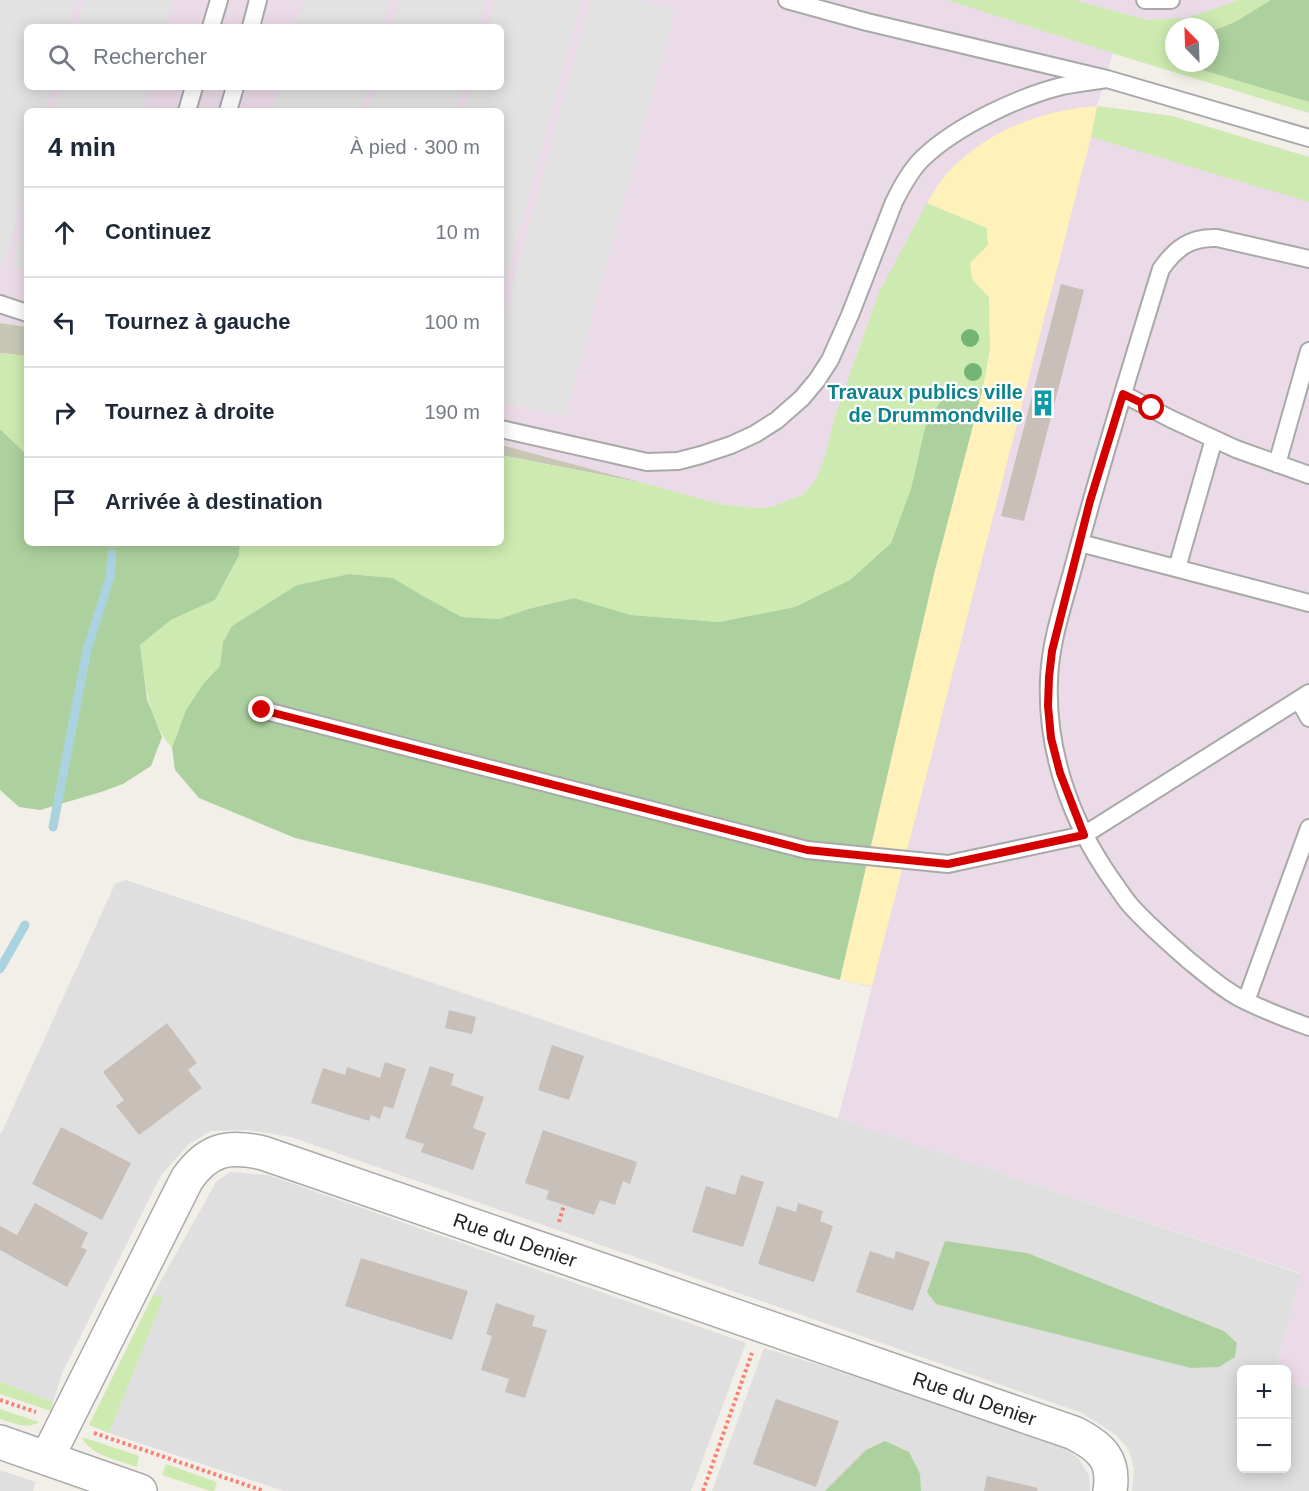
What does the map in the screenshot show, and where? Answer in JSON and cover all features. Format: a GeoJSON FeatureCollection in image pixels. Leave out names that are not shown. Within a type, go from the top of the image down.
{"type":"FeatureCollection","features":[{"type":"Feature","properties":{"kind":"street","name":"Rue du Denier"},"geometry":{"type":"LineString","coordinates":[[47,1458],[187,1179],[196,1166],[208,1157],[233,1149],[263,1153],[1074,1433],[1091,1442],[1101,1451],[1109,1464],[1112,1479],[1110,1491]]}},
{"type":"Feature","properties":{"kind":"street"},"geometry":{"type":"LineString","coordinates":[[0,1442],[140,1491]]}},
{"type":"Feature","properties":{"kind":"lane"},"geometry":{"type":"LineString","coordinates":[[212,24],[219,0]]}},
{"type":"Feature","properties":{"kind":"lane"},"geometry":{"type":"LineString","coordinates":[[252,24],[258,0]]}},
{"type":"Feature","properties":{"kind":"lane"},"geometry":{"type":"LineString","coordinates":[[787,0],[1107,79],[1309,138]]}},
{"type":"Feature","properties":{"kind":"lane"},"geometry":{"type":"LineString","coordinates":[[1145,0],[1171,0]]}},
{"type":"Feature","properties":{"kind":"lane"},"geometry":{"type":"LineString","coordinates":[[504,430],[647,462],[678,461],[731,445],[755,434],[777,420],[802,398],[824,370],[850,315],[894,202],[902,186],[924,157],[943,141],[967,126],[1016,102],[1060,87],[1107,79]]}},
{"type":"Feature","properties":{"kind":"lane"},"geometry":{"type":"LineString","coordinates":[[188,108],[193,90]]}},
{"type":"Feature","properties":{"kind":"lane"},"geometry":{"type":"LineString","coordinates":[[229,108],[234,90]]}},
{"type":"Feature","properties":{"kind":"lane"},"geometry":{"type":"LineString","coordinates":[[1309,260],[1217,238],[1206,238],[1192,241],[1179,248],[1161,269],[1090,501],[1052,651],[1048,706],[1051,738],[1060,773],[1084,835],[1130,905],[1175,948],[1236,996],[1309,1027]]}},
{"type":"Feature","properties":{"kind":"lane"},"geometry":{"type":"LineString","coordinates":[[0,304],[24,312]]}},
{"type":"Feature","properties":{"kind":"lane"},"geometry":{"type":"LineString","coordinates":[[1277,464],[1309,351]]}},
{"type":"Feature","properties":{"kind":"lane"},"geometry":{"type":"LineString","coordinates":[[1123,394],[1170,419],[1236,449],[1309,476]]}},
{"type":"Feature","properties":{"kind":"lane"},"geometry":{"type":"LineString","coordinates":[[1177,568],[1214,438]]}},
{"type":"Feature","properties":{"kind":"lane"},"geometry":{"type":"LineString","coordinates":[[1080,543],[1309,603]]}},
{"type":"Feature","properties":{"kind":"lane"},"geometry":{"type":"LineString","coordinates":[[262,710],[807,850],[948,864],[1084,835],[1304,696],[1309,718]]}},
{"type":"Feature","properties":{"kind":"lane"},"geometry":{"type":"LineString","coordinates":[[1246,1001],[1309,828]]}},
{"type":"Feature","properties":{"kind":"path"},"geometry":{"type":"LineString","coordinates":[[704,1491],[755,1346]]}},
{"type":"Feature","properties":{"kind":"path"},"geometry":{"type":"LineString","coordinates":[[0,1400],[37,1413]]}},
{"type":"Feature","properties":{"kind":"path"},"geometry":{"type":"LineString","coordinates":[[92,1433],[264,1491]]}},
{"type":"Feature","properties":{"kind":"shaded area"},"geometry":{"type":"Polygon","coordinates":[[[0,0],[1309,0],[1309,113],[1175,72],[1219,72],[1219,18],[1165,18],[1165,69],[1113,53],[1097,106],[1172,116],[1309,157],[1309,1388],[1291,1383],[1291,1365],[1276,1365],[1300,1273],[838,1119],[872,987],[840,980],[983,388],[990,350],[879,292],[835,416],[816,479],[804,494],[771,507],[756,508],[720,504],[504,446],[504,108],[24,108],[24,327],[0,323],[0,0]]]}},
{"type":"Feature","properties":{"kind":"shaded area"},"geometry":{"type":"Polygon","coordinates":[[[0,0],[75,0],[69,24],[24,24],[24,90],[51,90],[46,108],[24,108],[24,190],[4,265],[0,264],[0,0]]]}},
{"type":"Feature","properties":{"kind":"shaded area"},"geometry":{"type":"Polygon","coordinates":[[[85,0],[173,0],[166,24],[78,24],[85,0]]]}},
{"type":"Feature","properties":{"kind":"shaded area"},"geometry":{"type":"Polygon","coordinates":[[[303,0],[391,0],[384,24],[297,24],[303,0]]]}},
{"type":"Feature","properties":{"kind":"shaded area"},"geometry":{"type":"Polygon","coordinates":[[[398,0],[486,0],[480,24],[392,24],[398,0]]]}},
{"type":"Feature","properties":{"kind":"shaded area"},"geometry":{"type":"Polygon","coordinates":[[[494,0],[581,0],[504,288],[504,108],[465,108],[470,90],[504,90],[504,24],[488,24],[494,0]]]}},
{"type":"Feature","properties":{"kind":"shaded area"},"geometry":{"type":"Polygon","coordinates":[[[591,0],[637,0],[675,10],[565,416],[504,404],[504,315],[591,0]]]}},
{"type":"Feature","properties":{"kind":"shaded area"},"geometry":{"type":"Polygon","coordinates":[[[60,90],[148,90],[144,108],[55,108],[60,90]]]}},
{"type":"Feature","properties":{"kind":"shaded area"},"geometry":{"type":"Polygon","coordinates":[[[278,90],[366,90],[362,108],[274,108],[278,90]]]}},
{"type":"Feature","properties":{"kind":"shaded area"},"geometry":{"type":"Polygon","coordinates":[[[374,90],[461,90],[457,108],[370,108],[374,90]]]}},
{"type":"Feature","properties":{"kind":"shaded area"},"geometry":{"type":"Polygon","coordinates":[[[24,222],[24,269],[12,266],[24,222]]]}},
{"type":"Feature","properties":{"kind":"shaded area"},"geometry":{"type":"Polygon","coordinates":[[[0,323],[24,327],[24,356],[0,353],[0,323]]]}},
{"type":"Feature","properties":{"kind":"shaded area"},"geometry":{"type":"Polygon","coordinates":[[[504,446],[643,483],[504,456],[504,446]]]}},
{"type":"Feature","properties":{"kind":"shaded area"},"geometry":{"type":"Polygon","coordinates":[[[126,880],[1301,1274],[1276,1365],[1237,1365],[1237,1473],[1291,1473],[1291,1383],[1309,1388],[1309,1491],[1132,1491],[1134,1469],[1129,1450],[1116,1435],[1082,1413],[291,1137],[247,1130],[211,1131],[189,1144],[161,1175],[62,1373],[53,1402],[0,1382],[0,1136],[115,884],[126,880]]]}},
{"type":"Feature","properties":{"kind":"shaded area"},"geometry":{"type":"Polygon","coordinates":[[[230,1172],[268,1175],[746,1343],[691,1491],[284,1491],[109,1433],[162,1298],[153,1295],[216,1182],[230,1172]]]}},
{"type":"Feature","properties":{"kind":"shaded area"},"geometry":{"type":"Polygon","coordinates":[[[764,1348],[1015,1426],[1055,1441],[1078,1458],[1089,1475],[1090,1491],[712,1491],[764,1348]]]}},
{"type":"Feature","properties":{"kind":"shaded area"},"geometry":{"type":"Polygon","coordinates":[[[0,1470],[36,1482],[33,1491],[0,1491],[0,1470]]]}},
{"type":"Feature","properties":{"kind":"green space"},"geometry":{"type":"Polygon","coordinates":[[[947,0],[1074,0],[1147,20],[1165,19],[1165,69],[947,0]]]}},
{"type":"Feature","properties":{"kind":"green space"},"geometry":{"type":"Polygon","coordinates":[[[1239,0],[1271,0],[1235,22],[1219,29],[1219,18],[1187,18],[1239,0]]]}},
{"type":"Feature","properties":{"kind":"green space"},"geometry":{"type":"Polygon","coordinates":[[[1271,0],[1309,0],[1309,102],[1209,72],[1219,72],[1219,29],[1235,22],[1271,0]]]}},
{"type":"Feature","properties":{"kind":"green space"},"geometry":{"type":"Polygon","coordinates":[[[1174,72],[1209,72],[1309,102],[1309,113],[1174,72]]]}},
{"type":"Feature","properties":{"kind":"green space"},"geometry":{"type":"Polygon","coordinates":[[[1097,106],[1172,116],[1309,157],[1309,202],[1091,137],[1097,106]]]}},
{"type":"Feature","properties":{"kind":"green space"},"geometry":{"type":"Polygon","coordinates":[[[927,203],[987,228],[988,245],[972,279],[989,297],[990,350],[983,388],[948,392],[891,543],[850,580],[795,607],[719,622],[631,615],[574,598],[528,609],[499,619],[462,617],[393,578],[349,574],[297,585],[232,626],[223,642],[220,666],[203,684],[186,710],[172,748],[164,737],[152,712],[140,645],[171,620],[215,600],[239,557],[240,546],[504,546],[504,456],[643,483],[720,504],[756,508],[771,507],[804,494],[816,479],[825,455],[835,416],[879,292],[927,203]]]}},
{"type":"Feature","properties":{"kind":"green space"},"geometry":{"type":"Polygon","coordinates":[[[0,353],[24,356],[24,452],[0,429],[0,353]]]}},
{"type":"Feature","properties":{"kind":"green space"},"geometry":{"type":"Polygon","coordinates":[[[983,388],[935,571],[840,980],[492,886],[295,838],[199,798],[175,770],[172,748],[186,710],[203,684],[220,666],[223,642],[232,626],[297,585],[349,574],[393,578],[462,617],[499,619],[528,609],[574,598],[631,615],[719,622],[795,607],[850,580],[891,543],[911,489],[927,420],[948,392],[983,388]]]}},
{"type":"Feature","properties":{"kind":"green space"},"geometry":{"type":"Polygon","coordinates":[[[0,429],[24,452],[24,546],[240,546],[239,556],[215,600],[171,620],[140,645],[147,699],[162,737],[151,766],[123,784],[40,810],[19,807],[0,790],[0,429]]]}},
{"type":"Feature","properties":{"kind":"green space"},"geometry":{"type":"Polygon","coordinates":[[[945,1241],[1027,1253],[1224,1331],[1237,1343],[1235,1357],[1219,1367],[1191,1368],[936,1304],[927,1292],[945,1241]]]}},
{"type":"Feature","properties":{"kind":"green space"},"geometry":{"type":"Polygon","coordinates":[[[153,1295],[163,1298],[109,1433],[89,1425],[153,1295]]]}},
{"type":"Feature","properties":{"kind":"green space"},"geometry":{"type":"Polygon","coordinates":[[[0,1382],[53,1402],[51,1411],[0,1394],[0,1382]]]}},
{"type":"Feature","properties":{"kind":"green space"},"geometry":{"type":"Polygon","coordinates":[[[0,1409],[39,1422],[25,1426],[0,1419],[0,1409]]]}},
{"type":"Feature","properties":{"kind":"green space"},"geometry":{"type":"Polygon","coordinates":[[[82,1437],[139,1456],[137,1467],[98,1453],[91,1449],[82,1437]]]}},
{"type":"Feature","properties":{"kind":"green space"},"geometry":{"type":"Polygon","coordinates":[[[885,1441],[909,1452],[920,1474],[921,1491],[825,1491],[866,1450],[885,1441]]]}},
{"type":"Feature","properties":{"kind":"green space"},"geometry":{"type":"Polygon","coordinates":[[[166,1464],[217,1482],[214,1491],[162,1475],[166,1464]]]}},
{"type":"Feature","properties":{"kind":"sand"},"geometry":{"type":"Polygon","coordinates":[[[1097,106],[1091,137],[872,986],[840,980],[935,571],[983,388],[990,350],[989,297],[972,279],[970,263],[988,245],[987,228],[927,203],[948,172],[964,157],[998,134],[1035,118],[1097,106]]]}},
{"type":"Feature","properties":{"kind":"building","name":"Travaux publics ville de Drummondville"},"geometry":{"type":"Polygon","coordinates":[[[1061,284],[1084,290],[1024,521],[1001,516],[1061,284]]]}},
{"type":"Feature","properties":{"kind":"building"},"geometry":{"type":"Polygon","coordinates":[[[449,1010],[476,1017],[472,1034],[445,1028],[449,1010]]]}},
{"type":"Feature","properties":{"kind":"building"},"geometry":{"type":"Polygon","coordinates":[[[167,1023],[197,1063],[188,1070],[202,1088],[139,1135],[116,1106],[124,1100],[103,1072],[167,1023]]]}},
{"type":"Feature","properties":{"kind":"building"},"geometry":{"type":"Polygon","coordinates":[[[552,1045],[584,1056],[569,1100],[538,1090],[552,1045]]]}},
{"type":"Feature","properties":{"kind":"building"},"geometry":{"type":"Polygon","coordinates":[[[385,1062],[406,1069],[393,1109],[384,1106],[380,1119],[371,1115],[369,1121],[311,1103],[323,1068],[345,1075],[347,1067],[380,1078],[385,1062]]]}},
{"type":"Feature","properties":{"kind":"building"},"geometry":{"type":"Polygon","coordinates":[[[430,1066],[454,1074],[451,1085],[484,1097],[473,1128],[486,1133],[473,1170],[421,1152],[424,1144],[405,1138],[430,1066]]]}},
{"type":"Feature","properties":{"kind":"building"},"geometry":{"type":"Polygon","coordinates":[[[61,1127],[131,1163],[102,1220],[32,1184],[61,1127]]]}},
{"type":"Feature","properties":{"kind":"building"},"geometry":{"type":"Polygon","coordinates":[[[543,1130],[637,1162],[630,1184],[623,1181],[615,1205],[600,1200],[594,1215],[546,1199],[549,1191],[525,1183],[543,1130]]]}},
{"type":"Feature","properties":{"kind":"building"},"geometry":{"type":"Polygon","coordinates":[[[741,1175],[764,1182],[743,1247],[692,1232],[706,1186],[735,1195],[741,1175]]]}},
{"type":"Feature","properties":{"kind":"building"},"geometry":{"type":"Polygon","coordinates":[[[35,1203],[88,1233],[81,1247],[87,1250],[67,1287],[0,1250],[0,1226],[17,1235],[35,1203]]]}},
{"type":"Feature","properties":{"kind":"building"},"geometry":{"type":"Polygon","coordinates":[[[798,1203],[823,1211],[820,1221],[833,1226],[814,1282],[758,1264],[777,1206],[796,1212],[798,1203]]]}},
{"type":"Feature","properties":{"kind":"building"},"geometry":{"type":"Polygon","coordinates":[[[870,1251],[894,1259],[896,1251],[930,1262],[913,1311],[856,1292],[870,1251]]]}},
{"type":"Feature","properties":{"kind":"building"},"geometry":{"type":"Polygon","coordinates":[[[361,1258],[468,1291],[452,1340],[345,1306],[361,1258]]]}},
{"type":"Feature","properties":{"kind":"building"},"geometry":{"type":"Polygon","coordinates":[[[496,1303],[535,1316],[532,1326],[547,1330],[525,1398],[505,1392],[509,1379],[481,1370],[492,1336],[486,1334],[496,1303]]]}},
{"type":"Feature","properties":{"kind":"building"},"geometry":{"type":"Polygon","coordinates":[[[776,1399],[839,1421],[816,1487],[753,1464],[776,1399]]]}},
{"type":"Feature","properties":{"kind":"building"},"geometry":{"type":"Polygon","coordinates":[[[987,1476],[1038,1488],[1037,1491],[984,1491],[987,1476]]]}},
{"type":"Feature","properties":{"kind":"waterway"},"geometry":{"type":"LineString","coordinates":[[53,827],[87,650],[110,577],[112,554]]}},
{"type":"Feature","properties":{"kind":"waterway"},"geometry":{"type":"LineString","coordinates":[[0,969],[25,925]]}},
{"type":"Feature","properties":{"kind":"place","name":"Travaux publics ville de Drummondville"},"geometry":{"type":"Point","coordinates":[1043,403]}},
{"type":"Feature","properties":{"kind":"route"},"geometry":{"type":"LineString","coordinates":[[262,710],[807,850],[948,864],[1084,835],[1060,773],[1051,738],[1048,706],[1052,651],[1090,501],[1123,394],[1152,408]]}}]}
